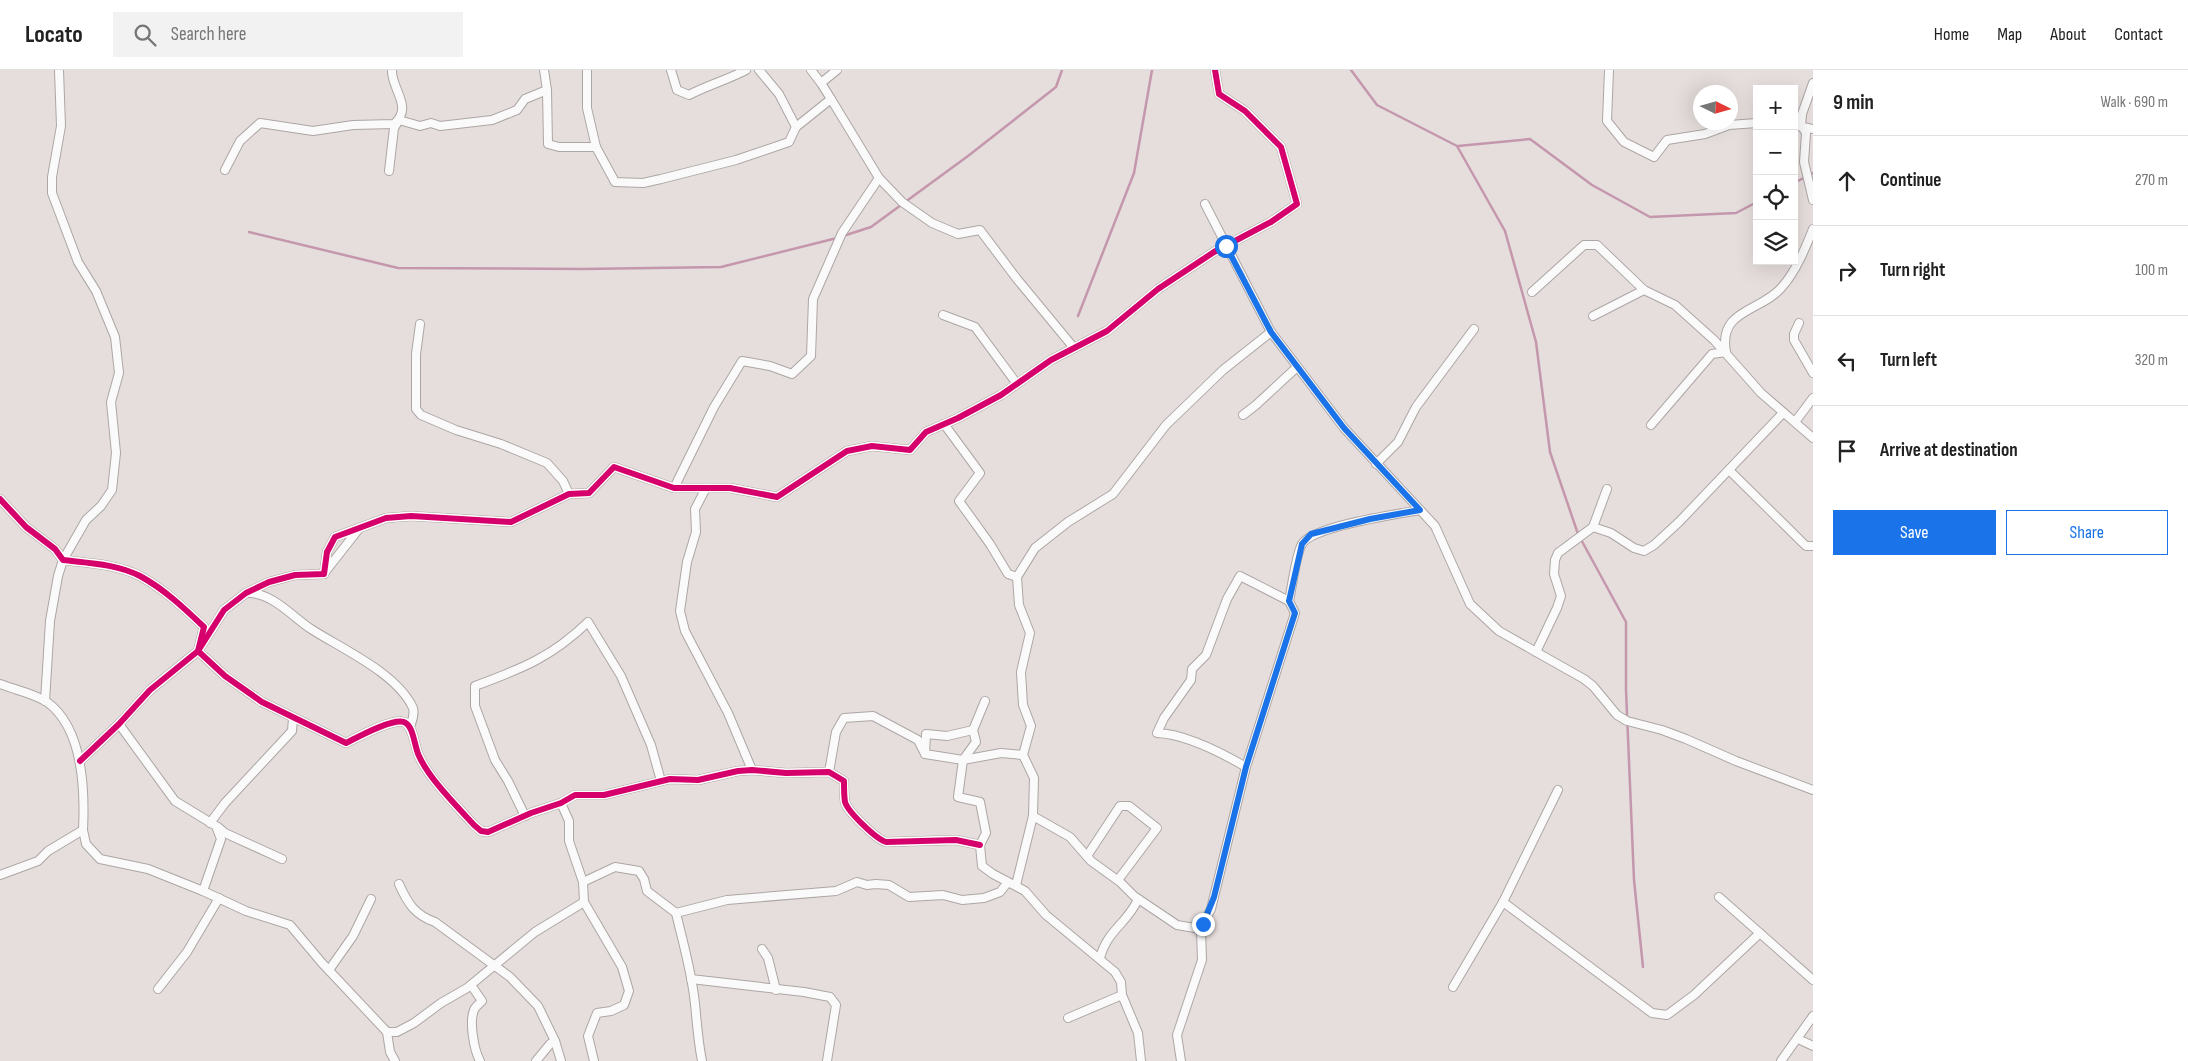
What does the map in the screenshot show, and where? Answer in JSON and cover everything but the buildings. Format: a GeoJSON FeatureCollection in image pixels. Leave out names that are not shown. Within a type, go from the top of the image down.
{"type":"FeatureCollection","features":[{"type":"Feature","properties":{"kind":"street"},"geometry":{"type":"LineString","coordinates":[[45,701],[50,622],[58,576],[64,560],[86,520],[112,490],[116,453],[111,402],[119,373],[115,337],[96,291],[78,262],[52,193],[52,177],[61,126],[59,70]]}},
{"type":"Feature","properties":{"kind":"street"},"geometry":{"type":"LineString","coordinates":[[389,170],[394,128],[400,120],[402,102],[393,81],[392,70]]}},
{"type":"Feature","properties":{"kind":"street"},"geometry":{"type":"LineString","coordinates":[[544,70],[547,90],[548,144],[559,147],[596,147]]}},
{"type":"Feature","properties":{"kind":"street"},"geometry":{"type":"LineString","coordinates":[[587,70],[587,108],[596,147],[615,182],[643,183],[736,160],[789,142],[796,127],[831,99]]}},
{"type":"Feature","properties":{"kind":"street"},"geometry":{"type":"LineString","coordinates":[[671,70],[677,90],[689,94],[704,87],[726,81],[746,70]]}},
{"type":"Feature","properties":{"kind":"street"},"geometry":{"type":"LineString","coordinates":[[759,70],[779,94],[796,127]]}},
{"type":"Feature","properties":{"kind":"street"},"geometry":{"type":"LineString","coordinates":[[811,70],[821,82],[879,178],[903,203],[932,223],[958,234],[980,230],[1017,279],[1074,348]]}},
{"type":"Feature","properties":{"kind":"street"},"geometry":{"type":"LineString","coordinates":[[821,82],[836,70]]}},
{"type":"Feature","properties":{"kind":"street"},"geometry":{"type":"LineString","coordinates":[[324,574],[327,552],[335,537],[386,518],[411,516],[512,522],[569,494],[589,493],[614,467],[674,488],[730,488],[777,497],[847,451],[872,446],[910,450],[926,432],[1001,395],[1051,360],[1107,331],[1158,289],[1214,252],[1271,222],[1297,204],[1281,147],[1245,111],[1219,94],[1215,70]]}},
{"type":"Feature","properties":{"kind":"street"},"geometry":{"type":"LineString","coordinates":[[1609,70],[1607,121],[1624,142],[1654,157],[1667,140],[1705,134],[1729,125],[1753,123]]}},
{"type":"Feature","properties":{"kind":"street"},"geometry":{"type":"LineString","coordinates":[[1798,125],[1813,83]]}},
{"type":"Feature","properties":{"kind":"street"},"geometry":{"type":"LineString","coordinates":[[400,120],[420,126],[431,123],[440,126],[492,120],[517,110],[525,99],[547,90]]}},
{"type":"Feature","properties":{"kind":"street"},"geometry":{"type":"LineString","coordinates":[[225,170],[240,141],[260,123],[313,131],[353,125],[387,125],[394,124],[400,120]]}},
{"type":"Feature","properties":{"kind":"street"},"geometry":{"type":"LineString","coordinates":[[1798,125],[1813,129]]}},
{"type":"Feature","properties":{"kind":"street"},"geometry":{"type":"LineString","coordinates":[[1798,125],[1806,133],[1804,162],[1813,200]]}},
{"type":"Feature","properties":{"kind":"street"},"geometry":{"type":"LineString","coordinates":[[674,488],[714,406],[742,361],[770,366],[792,374],[811,356],[813,299],[841,237],[879,178]]}},
{"type":"Feature","properties":{"kind":"street"},"geometry":{"type":"LineString","coordinates":[[1205,204],[1271,332],[1344,428],[1435,526],[1470,604],[1482,617],[1500,631],[1584,679],[1593,686],[1617,715],[1627,721],[1686,739],[1736,761],[1813,790]]}},
{"type":"Feature","properties":{"kind":"street"},"geometry":{"type":"LineString","coordinates":[[1726,352],[1724,333],[1728,326],[1744,312],[1782,288],[1799,262],[1813,229]]}},
{"type":"Feature","properties":{"kind":"street"},"geometry":{"type":"LineString","coordinates":[[1532,292],[1584,245],[1597,245],[1604,249],[1644,290],[1674,305],[1726,352],[1740,371],[1783,413],[1813,438]]}},
{"type":"Feature","properties":{"kind":"street"},"geometry":{"type":"LineString","coordinates":[[1593,316],[1644,290]]}},
{"type":"Feature","properties":{"kind":"street"},"geometry":{"type":"LineString","coordinates":[[943,315],[975,327],[1017,384]]}},
{"type":"Feature","properties":{"kind":"street"},"geometry":{"type":"LineString","coordinates":[[1799,323],[1794,334],[1794,340],[1813,373]]}},
{"type":"Feature","properties":{"kind":"street"},"geometry":{"type":"LineString","coordinates":[[420,324],[416,354],[416,409],[421,415],[456,430],[501,444],[548,463],[563,481],[569,494]]}},
{"type":"Feature","properties":{"kind":"street"},"geometry":{"type":"LineString","coordinates":[[1376,464],[1398,442],[1416,407],[1474,329]]}},
{"type":"Feature","properties":{"kind":"street"},"geometry":{"type":"LineString","coordinates":[[1016,885],[1033,816],[1034,778],[1023,755],[1031,726],[1023,705],[1021,672],[1030,633],[1020,605],[1017,577],[1035,548],[1068,522],[1113,494],[1166,425],[1223,370],[1271,332]]}},
{"type":"Feature","properties":{"kind":"street"},"geometry":{"type":"LineString","coordinates":[[1651,426],[1712,354],[1726,352]]}},
{"type":"Feature","properties":{"kind":"street"},"geometry":{"type":"LineString","coordinates":[[1243,415],[1297,367]]}},
{"type":"Feature","properties":{"kind":"street"},"geometry":{"type":"LineString","coordinates":[[1795,422],[1813,398]]}},
{"type":"Feature","properties":{"kind":"street"},"geometry":{"type":"LineString","coordinates":[[1593,527],[1611,533],[1634,548],[1644,551],[1654,545],[1679,522],[1783,413]]}},
{"type":"Feature","properties":{"kind":"street"},"geometry":{"type":"LineString","coordinates":[[944,424],[980,473],[959,501],[990,544],[1008,574],[1017,577]]}},
{"type":"Feature","properties":{"kind":"street"},"geometry":{"type":"LineString","coordinates":[[1728,470],[1806,546],[1813,546]]}},
{"type":"Feature","properties":{"kind":"street"},"geometry":{"type":"LineString","coordinates":[[706,488],[695,508],[696,532],[687,562],[680,611],[685,631],[728,713],[752,770]]}},
{"type":"Feature","properties":{"kind":"street"},"geometry":{"type":"LineString","coordinates":[[1536,652],[1561,596],[1554,574],[1555,560],[1558,553],[1593,527],[1608,489]]}},
{"type":"Feature","properties":{"kind":"street"},"geometry":{"type":"LineString","coordinates":[[0,499],[26,527],[55,549],[64,560],[104,565],[138,576],[178,603],[204,627],[198,651]]}},
{"type":"Feature","properties":{"kind":"street"},"geometry":{"type":"LineString","coordinates":[[1289,601],[1302,544],[1311,534],[1370,519],[1420,510]]}},
{"type":"Feature","properties":{"kind":"street"},"geometry":{"type":"LineString","coordinates":[[324,574],[358,530]]}},
{"type":"Feature","properties":{"kind":"street"},"geometry":{"type":"LineString","coordinates":[[80,761],[119,724],[150,690],[198,651],[224,610],[246,593],[269,582],[295,575],[324,574]]}},
{"type":"Feature","properties":{"kind":"street"},"geometry":{"type":"LineString","coordinates":[[1182,1061],[1177,1036],[1202,960],[1201,929],[1214,897],[1246,767],[1295,613],[1289,601],[1240,576],[1227,599],[1206,655],[1192,669],[1191,680],[1164,718],[1157,733],[1165,733],[1223,754],[1246,767]]}},
{"type":"Feature","properties":{"kind":"street"},"geometry":{"type":"LineString","coordinates":[[246,593],[255,593],[281,606],[387,677],[404,693],[414,710],[410,727],[414,744],[424,765],[481,831],[488,832],[524,816],[561,803],[575,795],[604,795],[670,779],[698,780],[738,771],[829,772],[844,781],[846,803],[881,840],[886,842],[956,840],[980,844]]}},
{"type":"Feature","properties":{"kind":"street"},"geometry":{"type":"LineString","coordinates":[[524,816],[508,781],[495,760],[475,706],[475,686],[520,669],[552,652],[568,642],[588,622],[621,676],[651,745],[662,781]]}},
{"type":"Feature","properties":{"kind":"street"},"geometry":{"type":"LineString","coordinates":[[198,651],[225,676],[262,702],[346,742],[390,723],[401,721],[410,727]]}},
{"type":"Feature","properties":{"kind":"street"},"geometry":{"type":"LineString","coordinates":[[0,684],[45,701],[58,711],[76,745],[80,761],[85,795],[83,830],[86,844],[100,859],[148,868],[246,911],[290,925],[387,1032],[390,1052],[395,1061]]}},
{"type":"Feature","properties":{"kind":"street"},"geometry":{"type":"LineString","coordinates":[[986,701],[973,730],[976,742],[963,760],[958,797],[980,802],[986,833],[980,844],[982,866],[993,874],[1026,891],[1046,916],[1115,972],[1121,982],[1122,995],[1138,1033],[1141,1061]]}},
{"type":"Feature","properties":{"kind":"street"},"geometry":{"type":"LineString","coordinates":[[829,772],[836,732],[844,718],[873,716],[918,740],[925,754]]}},
{"type":"Feature","properties":{"kind":"street"},"geometry":{"type":"LineString","coordinates":[[213,824],[225,803],[292,731],[293,718]]}},
{"type":"Feature","properties":{"kind":"street"},"geometry":{"type":"LineString","coordinates":[[119,724],[174,801],[225,833],[282,859]]}},
{"type":"Feature","properties":{"kind":"street"},"geometry":{"type":"LineString","coordinates":[[925,754],[926,734],[946,736],[973,730]]}},
{"type":"Feature","properties":{"kind":"street"},"geometry":{"type":"LineString","coordinates":[[925,754],[963,760],[1001,753],[1023,755]]}},
{"type":"Feature","properties":{"kind":"street"},"geometry":{"type":"LineString","coordinates":[[1453,988],[1503,902],[1558,790]]}},
{"type":"Feature","properties":{"kind":"street"},"geometry":{"type":"LineString","coordinates":[[561,803],[569,821],[569,841],[583,882],[584,902],[622,967],[628,991],[624,1005],[612,1011],[597,1013],[588,1036],[594,1061]]}},
{"type":"Feature","properties":{"kind":"street"},"geometry":{"type":"LineString","coordinates":[[1087,856],[1120,806],[1129,806],[1157,828],[1118,880]]}},
{"type":"Feature","properties":{"kind":"street"},"geometry":{"type":"LineString","coordinates":[[1033,816],[1070,837],[1087,856],[1118,880],[1138,899],[1177,925],[1201,929]]}},
{"type":"Feature","properties":{"kind":"street"},"geometry":{"type":"LineString","coordinates":[[203,891],[221,839],[213,824]]}},
{"type":"Feature","properties":{"kind":"street"},"geometry":{"type":"LineString","coordinates":[[0,875],[38,861],[48,851],[83,830]]}},
{"type":"Feature","properties":{"kind":"street"},"geometry":{"type":"LineString","coordinates":[[583,882],[615,867],[639,871],[647,891],[676,913],[691,979],[695,1004],[696,1030],[702,1061]]}},
{"type":"Feature","properties":{"kind":"street"},"geometry":{"type":"LineString","coordinates":[[676,913],[727,900],[836,891],[857,882],[867,885],[889,885],[909,897],[943,896],[962,900],[984,898],[1000,892],[1008,882]]}},
{"type":"Feature","properties":{"kind":"street"},"geometry":{"type":"LineString","coordinates":[[399,884],[416,913],[435,922],[510,977],[538,1006],[556,1041],[561,1061]]}},
{"type":"Feature","properties":{"kind":"street"},"geometry":{"type":"LineString","coordinates":[[1719,897],[1813,980]]}},
{"type":"Feature","properties":{"kind":"street"},"geometry":{"type":"LineString","coordinates":[[158,988],[187,952],[219,898]]}},
{"type":"Feature","properties":{"kind":"street"},"geometry":{"type":"LineString","coordinates":[[329,970],[353,936],[371,899]]}},
{"type":"Feature","properties":{"kind":"street"},"geometry":{"type":"LineString","coordinates":[[1100,958],[1109,936],[1134,910],[1138,899]]}},
{"type":"Feature","properties":{"kind":"street"},"geometry":{"type":"LineString","coordinates":[[387,1032],[396,1032],[414,1023],[441,1003],[471,985],[508,957],[519,944],[535,932],[584,902]]}},
{"type":"Feature","properties":{"kind":"street"},"geometry":{"type":"LineString","coordinates":[[1503,902],[1652,1013],[1667,1015],[1694,995],[1760,933]]}},
{"type":"Feature","properties":{"kind":"street"},"geometry":{"type":"LineString","coordinates":[[762,949],[768,958],[776,990]]}},
{"type":"Feature","properties":{"kind":"street"},"geometry":{"type":"LineString","coordinates":[[691,979],[830,997],[836,1005],[826,1061]]}},
{"type":"Feature","properties":{"kind":"street"},"geometry":{"type":"LineString","coordinates":[[471,985],[482,1001],[474,1010],[472,1021],[477,1055],[480,1061]]}},
{"type":"Feature","properties":{"kind":"street"},"geometry":{"type":"LineString","coordinates":[[1068,1018],[1122,995]]}},
{"type":"Feature","properties":{"kind":"street"},"geometry":{"type":"LineString","coordinates":[[1781,1061],[1813,1016]]}},
{"type":"Feature","properties":{"kind":"street"},"geometry":{"type":"LineString","coordinates":[[1798,1039],[1813,1046]]}},
{"type":"Feature","properties":{"kind":"street"},"geometry":{"type":"LineString","coordinates":[[536,1061],[550,1044],[556,1041]]}},
{"type":"Feature","properties":{"kind":"waterway"},"geometry":{"type":"LineString","coordinates":[[843,236],[871,227],[968,156],[1056,87],[1062,70]]}},
{"type":"Feature","properties":{"kind":"waterway"},"geometry":{"type":"LineString","coordinates":[[1078,316],[1134,173],[1152,70]]}},
{"type":"Feature","properties":{"kind":"waterway"},"geometry":{"type":"LineString","coordinates":[[1351,70],[1377,105],[1457,146],[1505,231],[1536,342],[1550,452],[1578,534],[1626,622],[1626,690],[1634,880],[1643,967]]}},
{"type":"Feature","properties":{"kind":"waterway"},"geometry":{"type":"LineString","coordinates":[[1458,146],[1530,139],[1592,185],[1650,217],[1736,213],[1753,204]]}},
{"type":"Feature","properties":{"kind":"waterway"},"geometry":{"type":"LineString","coordinates":[[1798,181],[1813,173]]}},
{"type":"Feature","properties":{"kind":"waterway"},"geometry":{"type":"LineString","coordinates":[[249,232],[398,268],[583,269],[721,267],[837,238]]}},
{"type":"Feature","properties":{"kind":"cycle path"},"geometry":{"type":"LineString","coordinates":[[80,761],[119,724],[150,690],[198,651],[224,610],[246,593],[269,582],[295,575],[324,574],[327,552],[335,537],[386,518],[411,516],[511,522],[569,494],[589,493],[614,467],[674,488],[730,488],[777,497],[847,451],[872,446],[910,450],[926,432],[958,418],[1001,395],[1051,360],[1107,331],[1158,289],[1214,252],[1271,222],[1297,204],[1281,147],[1245,111],[1219,94],[1215,70]]}},
{"type":"Feature","properties":{"kind":"cycle path"},"geometry":{"type":"LineString","coordinates":[[0,499],[26,527],[55,549],[63,560],[122,569],[140,576],[166,593],[204,627],[198,651],[225,676],[262,702],[346,743],[392,723],[404,722],[407,724],[412,732],[417,752],[436,783],[481,831],[488,832],[531,813],[561,803],[575,795],[604,795],[670,779],[698,780],[738,771],[829,772],[844,781],[845,802],[851,812],[869,831],[881,840],[886,842],[956,840],[980,845]]}},
{"type":"Feature","properties":{"kind":"route"},"geometry":{"type":"LineString","coordinates":[[1203,924],[1211,909],[1246,767],[1295,613],[1289,601],[1302,544],[1311,534],[1370,519],[1420,510],[1344,428],[1271,332],[1226,246]]}}]}
